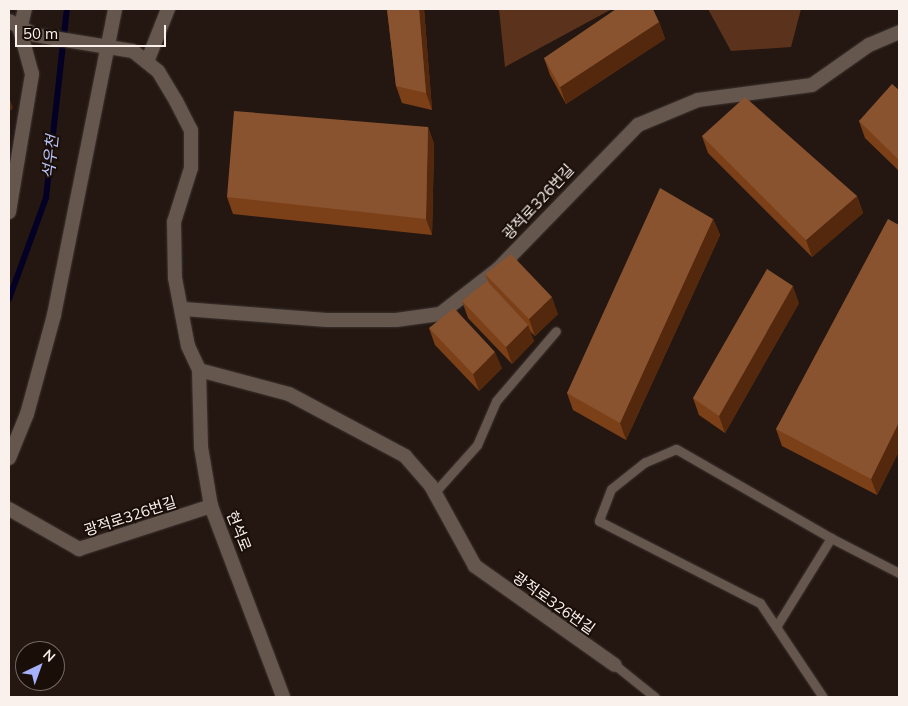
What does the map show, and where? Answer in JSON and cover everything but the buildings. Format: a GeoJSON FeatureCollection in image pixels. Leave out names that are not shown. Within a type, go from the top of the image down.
{"type":"FeatureCollection","features":[{"type":"Feature","properties":{"kind":"street"},"geometry":{"type":"LineString","coordinates":[[14,25],[25,9]]}},
{"type":"Feature","properties":{"kind":"street"},"geometry":{"type":"LineString","coordinates":[[9,458],[27,414],[54,315],[111,45],[115,9]]}},
{"type":"Feature","properties":{"kind":"street"},"geometry":{"type":"LineString","coordinates":[[147,62],[168,9]]}},
{"type":"Feature","properties":{"kind":"street"},"geometry":{"type":"LineString","coordinates":[[14,25],[35,35],[111,45],[133,51],[158,71],[191,130],[191,168],[174,222],[176,278],[184,309],[188,346],[199,370]]}},
{"type":"Feature","properties":{"kind":"street"},"geometry":{"type":"LineString","coordinates":[[9,212],[32,74],[14,25]]}},
{"type":"Feature","properties":{"kind":"street","name":"광적로326번길"},"geometry":{"type":"LineString","coordinates":[[184,309],[327,320],[396,320],[440,314],[498,269],[638,125],[698,100],[812,85],[869,45],[899,32]]}},
{"type":"Feature","properties":{"kind":"street","name":"광적로326번길"},"geometry":{"type":"LineString","coordinates":[[199,370],[289,394],[405,456],[435,492],[475,566],[615,665]]}},
{"type":"Feature","properties":{"kind":"street","name":"현석로"},"geometry":{"type":"LineString","coordinates":[[199,370],[201,447],[211,506],[283,697]]}},
{"type":"Feature","properties":{"kind":"street","name":"광적로326번길"},"geometry":{"type":"LineString","coordinates":[[9,509],[79,549],[211,506]]}},
{"type":"Feature","properties":{"kind":"lane"},"geometry":{"type":"LineString","coordinates":[[435,492],[477,444],[496,401],[556,331]]}},
{"type":"Feature","properties":{"kind":"lane"},"geometry":{"type":"LineString","coordinates":[[823,697],[760,603],[599,521],[611,489],[645,462],[676,449],[831,538],[899,573]]}},
{"type":"Feature","properties":{"kind":"lane"},"geometry":{"type":"LineString","coordinates":[[776,626],[831,538]]}},
{"type":"Feature","properties":{"kind":"lane"},"geometry":{"type":"LineString","coordinates":[[615,665],[655,697]]}},
{"type":"Feature","properties":{"kind":"shaded area"},"geometry":{"type":"Polygon","coordinates":[[[499,9],[612,9],[505,67],[499,9]]]}},
{"type":"Feature","properties":{"kind":"shaded area"},"geometry":{"type":"Polygon","coordinates":[[[708,9],[801,9],[791,47],[731,51],[708,9]]]}},
{"type":"Feature","properties":{"kind":"waterway","name":"석우천"},"geometry":{"type":"LineString","coordinates":[[9,299],[46,198],[67,9]]}}]}
